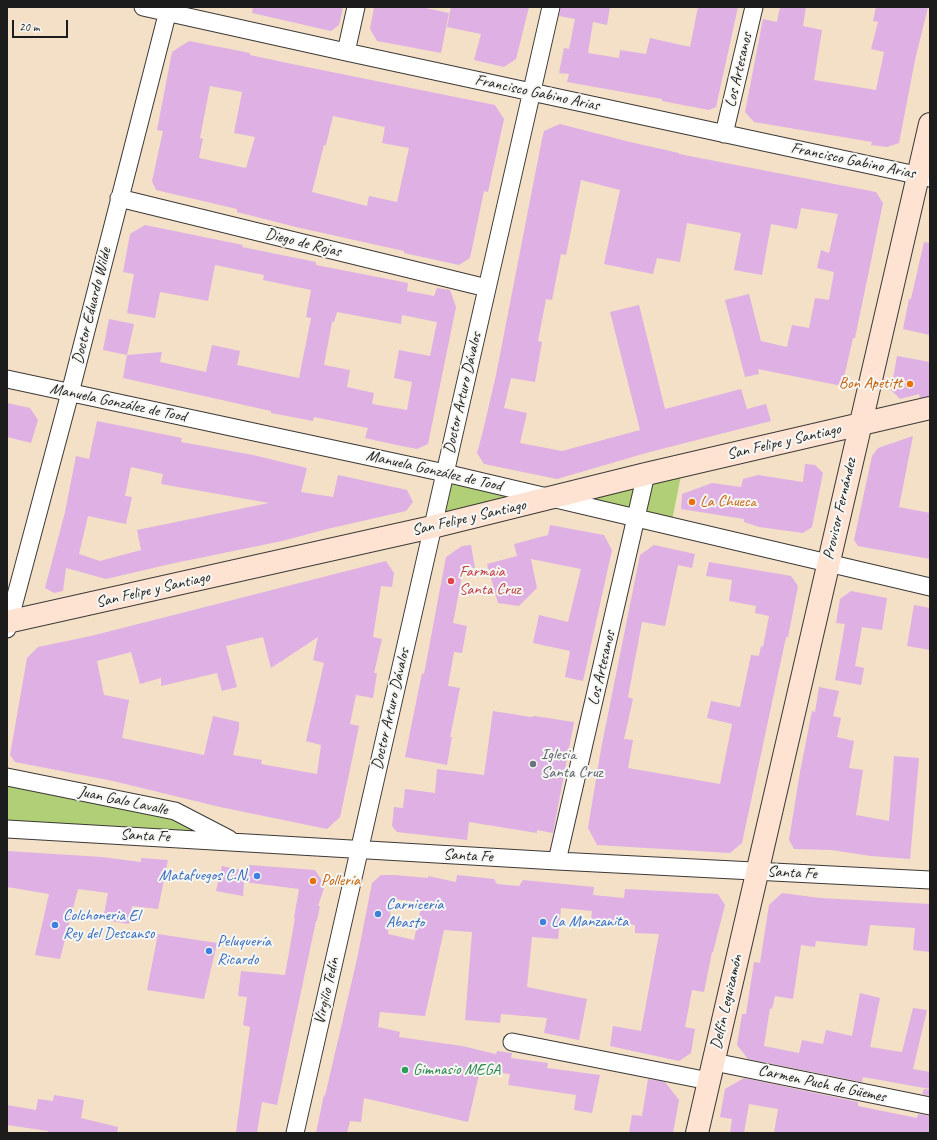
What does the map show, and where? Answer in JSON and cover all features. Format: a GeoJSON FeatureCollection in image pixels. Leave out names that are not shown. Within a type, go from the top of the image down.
{"type":"FeatureCollection","features":[{"type":"Feature","properties":{"kind":"street","name":"Francisco Gabino Arias"},"geometry":{"type":"LineString","coordinates":[[144,7],[168,10],[346,52],[924,177]]}},
{"type":"Feature","properties":{"kind":"street"},"geometry":{"type":"LineString","coordinates":[[346,52],[356,7]]}},
{"type":"Feature","properties":{"kind":"street","name":"Doctor Arturo Dávalos"},"geometry":{"type":"LineString","coordinates":[[359,850],[551,7]]}},
{"type":"Feature","properties":{"kind":"street","name":"Los Artesanos"},"geometry":{"type":"LineString","coordinates":[[724,134],[754,7]]}},
{"type":"Feature","properties":{"kind":"street","name":"Doctor Eduardo Wilde"},"geometry":{"type":"LineString","coordinates":[[8,624],[70,393],[168,10]]}},
{"type":"Feature","properties":{"kind":"street","name":"Provisor Fernández"},"geometry":{"type":"LineString","coordinates":[[757,871],[860,425],[924,177],[930,124]]}},
{"type":"Feature","properties":{"kind":"street","name":"Diego de Rojas"},"geometry":{"type":"LineString","coordinates":[[119,198],[487,288]]}},
{"type":"Feature","properties":{"kind":"street","name":"Manuela González de Tood"},"geometry":{"type":"LineString","coordinates":[[7,380],[445,473],[930,586]]}},
{"type":"Feature","properties":{"kind":"street","name":"San Felipe y Santiago"},"geometry":{"type":"LineString","coordinates":[[8,624],[432,527],[646,474],[930,408]]}},
{"type":"Feature","properties":{"kind":"street","name":"Los Artesanos"},"geometry":{"type":"LineString","coordinates":[[557,861],[646,474]]}},
{"type":"Feature","properties":{"kind":"street","name":"Juan Galo Lavalle"},"geometry":{"type":"LineString","coordinates":[[7,777],[175,811],[234,841]]}},
{"type":"Feature","properties":{"kind":"street","name":"Santa Fe"},"geometry":{"type":"LineString","coordinates":[[7,829],[234,841],[359,850],[557,861],[930,880]]}},
{"type":"Feature","properties":{"kind":"street","name":"Virgilio Tedín"},"geometry":{"type":"LineString","coordinates":[[295,1133],[359,850]]}},
{"type":"Feature","properties":{"kind":"street","name":"Delfín Leguizamón"},"geometry":{"type":"LineString","coordinates":[[697,1133],[757,871]]}},
{"type":"Feature","properties":{"kind":"street","name":"Carmen Puch de Güemes"},"geometry":{"type":"LineString","coordinates":[[512,1042],[711,1071],[930,1106]]}},
{"type":"Feature","properties":{"kind":"green space"},"geometry":{"type":"Polygon","coordinates":[[[682,470],[672,521],[565,498],[682,470]]]}},
{"type":"Feature","properties":{"kind":"green space"},"geometry":{"type":"Polygon","coordinates":[[[447,476],[541,498],[436,523],[447,476]]]}},
{"type":"Feature","properties":{"kind":"green space"},"geometry":{"type":"Polygon","coordinates":[[[7,779],[174,813],[227,838],[7,826],[7,779]]]}},
{"type":"Feature","properties":{"kind":"building"},"geometry":{"type":"Polygon","coordinates":[[[253,7],[343,7],[339,25],[331,31],[252,13],[253,7]]]}},
{"type":"Feature","properties":{"kind":"building"},"geometry":{"type":"Polygon","coordinates":[[[374,7],[421,7],[449,13],[441,53],[377,41],[370,29],[374,7]]]}},
{"type":"Feature","properties":{"kind":"building"},"geometry":{"type":"Polygon","coordinates":[[[451,7],[529,7],[516,59],[504,67],[474,60],[481,34],[447,27],[451,7]]]}},
{"type":"Feature","properties":{"kind":"building"},"geometry":{"type":"Polygon","coordinates":[[[561,7],[610,7],[607,25],[593,22],[588,53],[619,58],[620,50],[646,54],[650,38],[690,47],[698,7],[738,7],[716,107],[709,110],[662,101],[662,99],[567,82],[569,74],[559,73],[564,48],[569,49],[575,19],[559,16],[561,7]]]}},
{"type":"Feature","properties":{"kind":"building"},"geometry":{"type":"Polygon","coordinates":[[[780,7],[806,7],[803,26],[822,30],[814,80],[876,90],[884,52],[871,49],[878,22],[873,21],[876,7],[928,7],[915,60],[899,143],[887,147],[871,145],[872,142],[754,122],[745,112],[763,19],[777,22],[780,7]]]}},
{"type":"Feature","properties":{"kind":"building"},"geometry":{"type":"Polygon","coordinates":[[[189,41],[250,53],[250,55],[292,64],[495,105],[504,119],[488,192],[484,191],[470,258],[459,265],[296,227],[237,212],[237,209],[156,190],[152,181],[163,131],[157,130],[172,52],[189,41]],[[210,86],[200,138],[203,139],[199,158],[246,168],[255,137],[234,133],[242,92],[210,86]],[[333,116],[312,192],[367,206],[369,196],[397,202],[409,148],[382,143],[385,127],[333,116]]]}},
{"type":"Feature","properties":{"kind":"building"},"geometry":{"type":"Polygon","coordinates":[[[560,124],[679,154],[876,192],[883,203],[855,338],[853,338],[842,386],[758,369],[759,374],[745,377],[725,300],[749,294],[761,341],[787,347],[792,325],[809,328],[815,298],[829,300],[834,272],[817,268],[821,250],[829,253],[838,214],[801,208],[797,229],[771,224],[762,275],[734,270],[741,233],[687,223],[680,262],[657,258],[653,274],[604,264],[620,190],[581,180],[566,255],[561,254],[552,300],[546,299],[538,341],[542,342],[535,382],[511,378],[504,408],[527,413],[520,443],[562,451],[640,430],[610,312],[639,305],[665,409],[741,389],[747,409],[766,404],[771,421],[646,453],[557,479],[484,464],[477,453],[496,375],[541,144],[544,131],[560,124]]]}},
{"type":"Feature","properties":{"kind":"building"},"geometry":{"type":"Polygon","coordinates":[[[145,225],[316,262],[316,265],[408,283],[407,291],[434,296],[437,288],[450,290],[456,307],[428,444],[417,449],[392,444],[365,438],[368,428],[314,417],[313,421],[271,413],[271,411],[123,378],[127,355],[162,352],[160,362],[206,372],[212,345],[240,351],[237,365],[299,378],[311,318],[306,317],[311,290],[263,280],[264,275],[215,265],[208,301],[160,292],[155,318],[127,313],[134,274],[123,272],[130,234],[145,225]],[[337,312],[334,322],[332,322],[324,365],[350,370],[347,387],[374,393],[372,404],[407,410],[412,382],[394,378],[399,350],[430,356],[437,322],[402,315],[401,324],[337,312]]]}},
{"type":"Feature","properties":{"kind":"building"},"geometry":{"type":"Polygon","coordinates":[[[924,242],[930,243],[930,335],[903,329],[909,299],[911,299],[924,242]]]}},
{"type":"Feature","properties":{"kind":"building"},"geometry":{"type":"Polygon","coordinates":[[[109,319],[134,324],[127,355],[103,350],[109,319]]]}},
{"type":"Feature","properties":{"kind":"building"},"geometry":{"type":"Polygon","coordinates":[[[897,356],[930,362],[930,396],[920,398],[919,394],[900,399],[891,390],[897,356]]]}},
{"type":"Feature","properties":{"kind":"building"},"geometry":{"type":"Polygon","coordinates":[[[7,403],[30,408],[38,420],[31,443],[7,437],[7,403]]]}},
{"type":"Feature","properties":{"kind":"building"},"geometry":{"type":"Polygon","coordinates":[[[97,421],[182,438],[181,442],[253,455],[307,468],[301,492],[333,497],[338,475],[407,490],[413,502],[406,511],[282,541],[106,579],[66,568],[63,591],[54,593],[45,588],[65,512],[76,456],[89,459],[97,421]],[[131,467],[125,496],[132,497],[126,524],[88,516],[79,554],[100,561],[141,550],[137,530],[269,503],[161,484],[163,474],[131,467]]]}},
{"type":"Feature","properties":{"kind":"building"},"geometry":{"type":"Polygon","coordinates":[[[913,436],[899,507],[930,513],[930,559],[858,546],[854,540],[872,456],[878,448],[913,436]]]}},
{"type":"Feature","properties":{"kind":"building"},"geometry":{"type":"Polygon","coordinates":[[[805,464],[815,465],[823,473],[812,527],[803,533],[759,527],[744,522],[744,519],[681,509],[682,494],[712,483],[741,487],[743,479],[758,475],[803,482],[805,464]]]}},
{"type":"Feature","properties":{"kind":"building"},"geometry":{"type":"Polygon","coordinates":[[[550,525],[604,535],[612,550],[583,681],[565,677],[570,651],[533,643],[539,615],[568,622],[581,569],[531,559],[537,588],[519,606],[498,603],[487,564],[517,556],[514,544],[548,535],[550,525]]]}},
{"type":"Feature","properties":{"kind":"building"},"geometry":{"type":"Polygon","coordinates":[[[471,545],[475,568],[464,566],[453,623],[467,626],[462,653],[454,652],[448,686],[460,688],[450,737],[452,737],[447,765],[405,757],[422,673],[424,674],[446,557],[462,546],[471,545]]]}},
{"type":"Feature","properties":{"kind":"building"},"geometry":{"type":"Polygon","coordinates":[[[654,545],[695,554],[692,568],[678,565],[665,626],[642,622],[628,697],[633,699],[624,739],[633,740],[628,768],[720,784],[732,724],[707,718],[711,701],[740,707],[751,655],[759,656],[761,646],[763,647],[769,616],[755,613],[756,606],[729,601],[732,580],[706,576],[709,562],[791,576],[798,586],[742,843],[730,853],[597,845],[588,828],[601,749],[640,555],[654,545]]]}},
{"type":"Feature","properties":{"kind":"building"},"geometry":{"type":"Polygon","coordinates":[[[386,561],[394,573],[392,587],[381,586],[373,637],[382,639],[374,673],[377,673],[373,698],[356,695],[350,724],[359,726],[340,817],[327,829],[220,807],[113,781],[15,762],[10,755],[27,658],[38,647],[91,636],[386,561]],[[263,637],[226,646],[237,687],[222,691],[217,673],[161,686],[161,678],[140,684],[131,652],[97,661],[104,695],[129,700],[122,738],[204,755],[213,716],[239,722],[239,729],[233,755],[262,760],[261,764],[317,774],[321,745],[306,741],[324,663],[313,660],[318,637],[271,668],[263,637]]]}},
{"type":"Feature","properties":{"kind":"building"},"geometry":{"type":"Polygon","coordinates":[[[851,591],[887,598],[882,630],[862,627],[855,666],[864,668],[861,685],[835,680],[845,624],[836,623],[840,599],[851,591]]]}},
{"type":"Feature","properties":{"kind":"building"},"geometry":{"type":"Polygon","coordinates":[[[914,605],[930,608],[930,650],[907,646],[914,605]]]}},
{"type":"Feature","properties":{"kind":"building"},"geometry":{"type":"Polygon","coordinates":[[[819,687],[839,691],[833,716],[841,718],[837,737],[854,741],[849,768],[863,770],[856,815],[889,821],[894,756],[919,758],[910,859],[871,856],[831,850],[794,849],[789,840],[800,772],[812,711],[815,712],[819,687]]]}},
{"type":"Feature","properties":{"kind":"building"},"geometry":{"type":"Polygon","coordinates":[[[493,711],[574,722],[553,833],[537,830],[537,833],[469,822],[467,840],[397,832],[392,826],[394,807],[403,808],[405,789],[435,793],[437,769],[484,775],[493,711]]]}},
{"type":"Feature","properties":{"kind":"building"},"geometry":{"type":"Polygon","coordinates":[[[7,851],[102,857],[141,862],[141,858],[168,860],[158,909],[132,906],[129,924],[103,920],[108,893],[78,889],[60,959],[35,955],[49,894],[7,887],[7,851]]]}},
{"type":"Feature","properties":{"kind":"building"},"geometry":{"type":"Polygon","coordinates":[[[249,865],[315,870],[325,885],[318,906],[320,906],[317,921],[277,1105],[262,1102],[257,1133],[236,1133],[250,1027],[243,1025],[247,997],[238,996],[241,971],[285,975],[299,889],[244,882],[243,896],[216,891],[222,866],[246,871],[249,865]]]}},
{"type":"Feature","properties":{"kind":"building"},"geometry":{"type":"Polygon","coordinates":[[[381,875],[428,878],[428,876],[456,882],[457,875],[494,879],[497,884],[519,886],[523,880],[594,887],[593,895],[624,898],[625,889],[718,894],[725,905],[712,952],[704,992],[692,990],[685,1027],[695,1029],[691,1053],[679,1061],[610,1046],[613,1026],[641,1031],[659,934],[635,933],[635,925],[591,921],[592,911],[561,908],[558,939],[532,937],[527,987],[587,999],[579,1040],[544,1033],[547,1018],[501,1014],[500,1023],[465,1020],[472,932],[444,930],[425,1016],[380,1012],[378,1027],[400,1032],[399,1037],[462,1046],[496,1054],[497,1051],[512,1053],[511,1058],[548,1063],[547,1068],[600,1075],[592,1113],[574,1110],[576,1095],[508,1085],[510,1074],[480,1070],[468,1122],[364,1098],[361,1122],[350,1121],[347,1133],[316,1133],[357,959],[372,883],[381,875]],[[392,899],[388,934],[414,940],[422,902],[392,899]]]}},
{"type":"Feature","properties":{"kind":"building"},"geometry":{"type":"Polygon","coordinates":[[[782,893],[820,898],[930,904],[930,952],[913,950],[915,928],[870,925],[867,946],[816,941],[815,947],[801,945],[793,999],[775,996],[772,1009],[770,1008],[764,1046],[799,1053],[802,1040],[823,1044],[826,1030],[852,1036],[860,993],[880,998],[870,1047],[902,1052],[913,1008],[927,1010],[913,1069],[930,1072],[930,1089],[863,1077],[862,1082],[748,1059],[737,1045],[742,1014],[746,1014],[754,962],[760,963],[769,905],[782,893]]]}},
{"type":"Feature","properties":{"kind":"building"},"geometry":{"type":"Polygon","coordinates":[[[158,934],[217,943],[204,999],[147,990],[158,934]]]}},
{"type":"Feature","properties":{"kind":"building"},"geometry":{"type":"Polygon","coordinates":[[[744,1078],[858,1102],[858,1106],[917,1118],[918,1114],[930,1116],[930,1133],[774,1133],[778,1109],[749,1104],[744,1133],[730,1133],[732,1119],[720,1117],[725,1089],[744,1078]]]}},
{"type":"Feature","properties":{"kind":"building"},"geometry":{"type":"Polygon","coordinates":[[[648,1079],[665,1082],[679,1100],[673,1133],[629,1133],[632,1115],[642,1116],[648,1079]]]}},
{"type":"Feature","properties":{"kind":"building"},"geometry":{"type":"Polygon","coordinates":[[[924,1089],[930,1090],[930,1096],[922,1094],[924,1089]]]}},
{"type":"Feature","properties":{"kind":"building"},"geometry":{"type":"Polygon","coordinates":[[[54,1095],[84,1100],[81,1118],[118,1127],[117,1133],[48,1133],[48,1131],[7,1125],[7,1105],[36,1110],[38,1099],[53,1101],[54,1095]]]}},
{"type":"Feature","properties":{"kind":"place","name":"Bon Apetitt"},"geometry":{"type":"Point","coordinates":[910,384]}},
{"type":"Feature","properties":{"kind":"place","name":"La Chueca"},"geometry":{"type":"Point","coordinates":[692,502]}},
{"type":"Feature","properties":{"kind":"place","name":"Farmaia Santa Cruz"},"geometry":{"type":"Point","coordinates":[451,581]}},
{"type":"Feature","properties":{"kind":"place","name":"Iglesia Santa Cruz"},"geometry":{"type":"Point","coordinates":[533,764]}},
{"type":"Feature","properties":{"kind":"place","name":"Matafuegos C.N,"},"geometry":{"type":"Point","coordinates":[257,876]}},
{"type":"Feature","properties":{"kind":"place","name":"Pollería"},"geometry":{"type":"Point","coordinates":[313,881]}},
{"type":"Feature","properties":{"kind":"place","name":"Carnicería Abasto"},"geometry":{"type":"Point","coordinates":[378,914]}},
{"type":"Feature","properties":{"kind":"place","name":"La Manzanita"},"geometry":{"type":"Point","coordinates":[543,922]}},
{"type":"Feature","properties":{"kind":"place","name":"Colchoneria El Rey del Descanso"},"geometry":{"type":"Point","coordinates":[55,925]}},
{"type":"Feature","properties":{"kind":"place","name":"Peluquería Ricardo"},"geometry":{"type":"Point","coordinates":[209,951]}},
{"type":"Feature","properties":{"kind":"place","name":"Gimnasio MEGA"},"geometry":{"type":"Point","coordinates":[405,1070]}}]}
